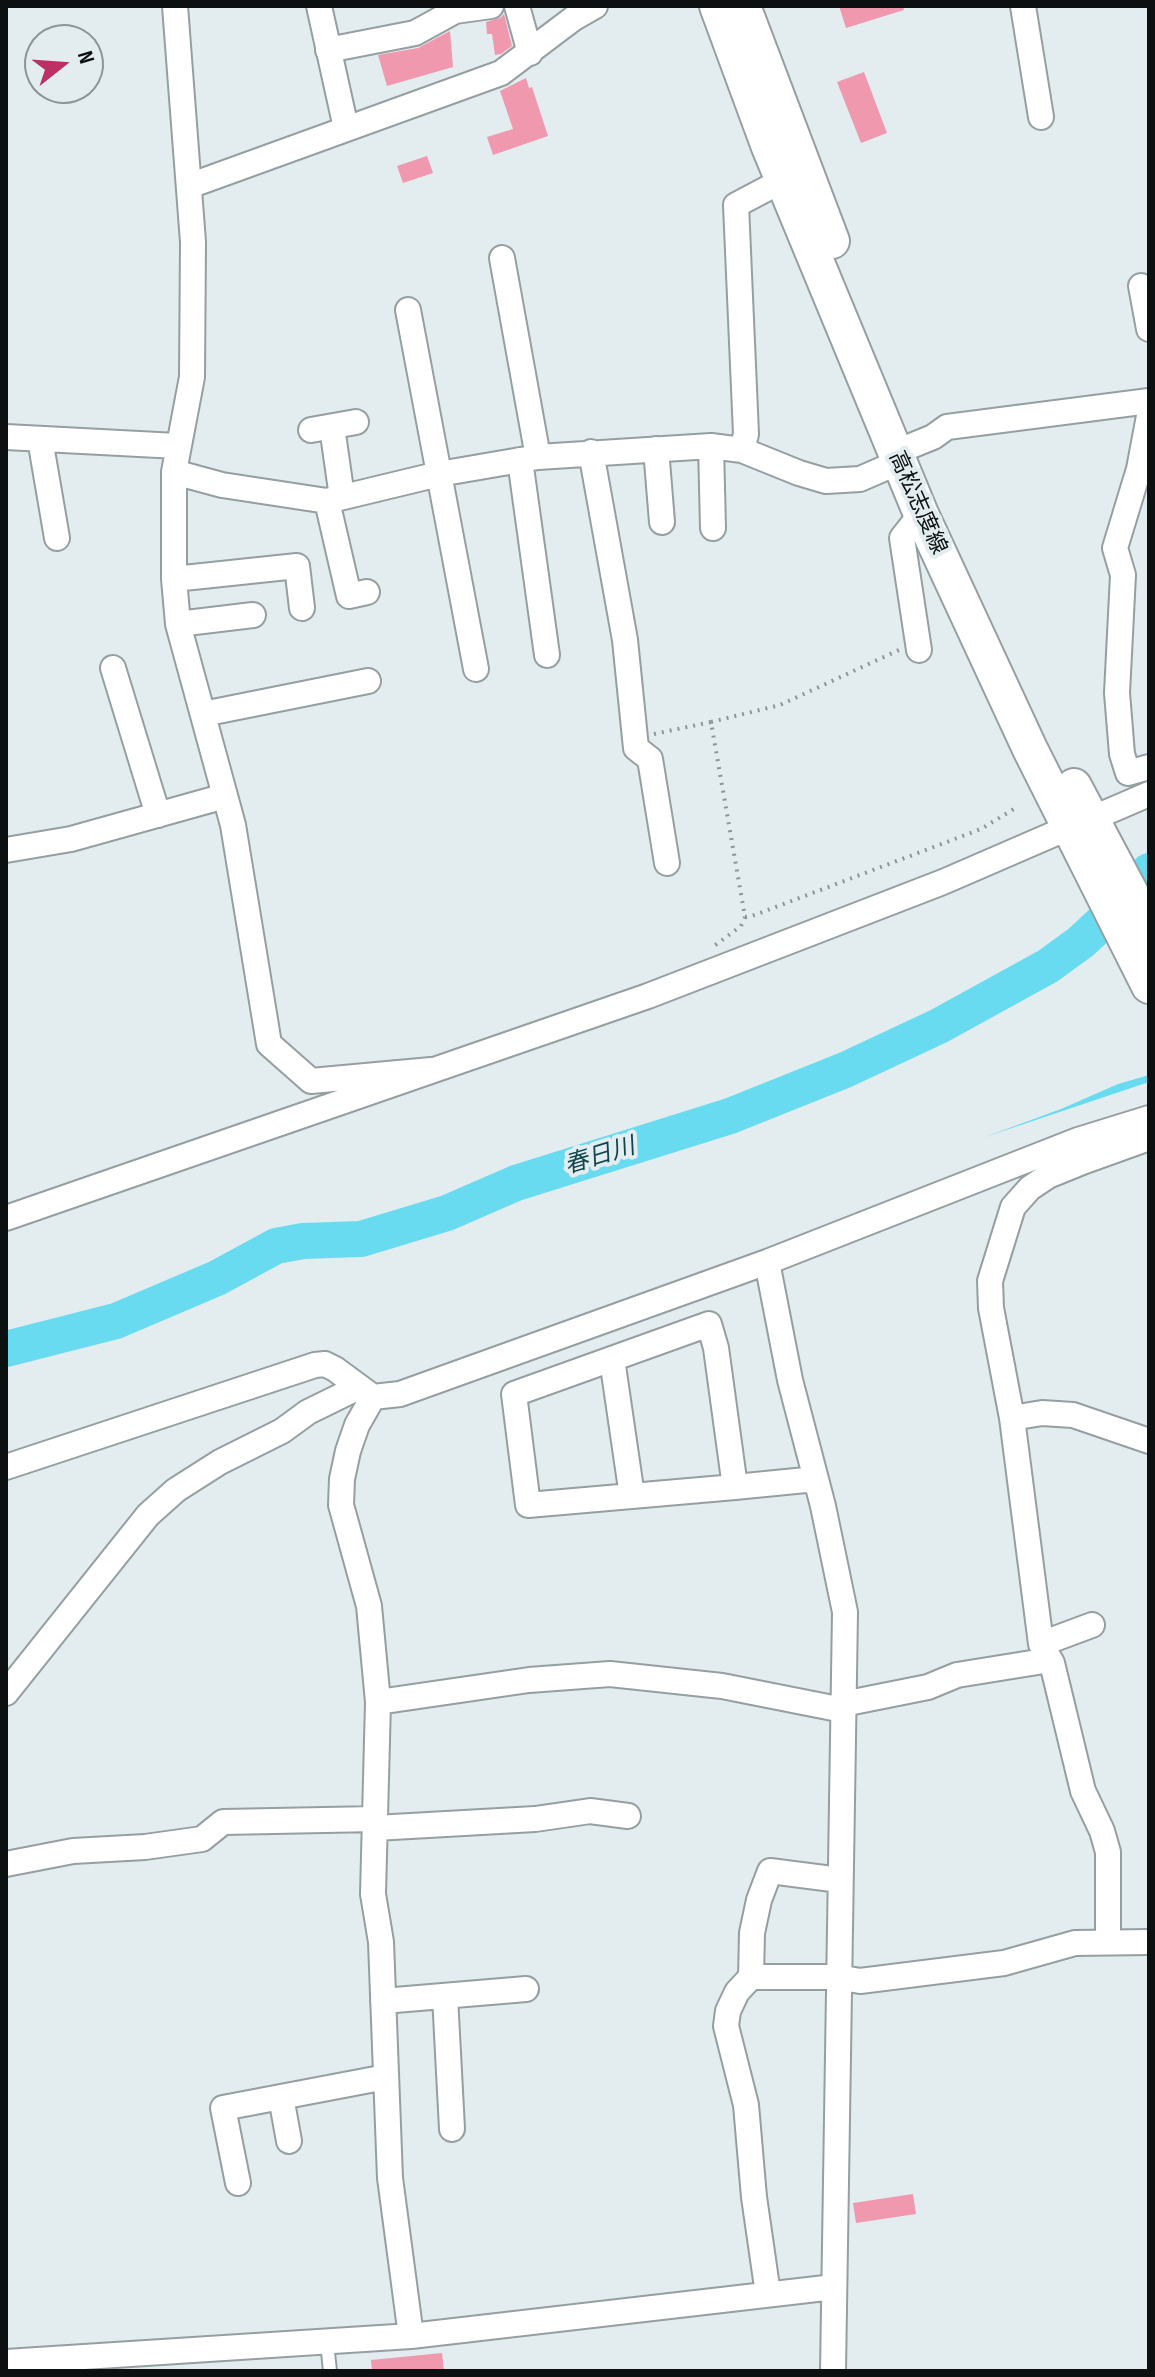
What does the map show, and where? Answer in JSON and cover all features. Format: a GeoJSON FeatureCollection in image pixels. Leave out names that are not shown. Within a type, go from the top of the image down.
{"type":"FeatureCollection","features":[{"type":"Feature","properties":{"kind":"main road","name":"高松志度線"},"geometry":{"type":"LineString","coordinates":[[717,6],[769,147],[906,453],[1051,741],[1149,986]]}},
{"type":"Feature","properties":{"kind":"main road","name":"高松志度線"},"geometry":{"type":"LineString","coordinates":[[743,6],[906,453],[921,514],[984,654],[1084,829],[1149,927]]}},
{"type":"Feature","properties":{"kind":"street"},"geometry":{"type":"LineString","coordinates":[[175,6],[193,242],[192,377],[174,472],[174,579],[178,624],[233,825],[269,1044],[311,1081],[431,1070]]}},
{"type":"Feature","properties":{"kind":"street"},"geometry":{"type":"LineString","coordinates":[[319,6],[346,128]]}},
{"type":"Feature","properties":{"kind":"street"},"geometry":{"type":"LineString","coordinates":[[328,50],[415,33],[455,11],[491,6]]}},
{"type":"Feature","properties":{"kind":"street"},"geometry":{"type":"LineString","coordinates":[[517,6],[530,53]]}},
{"type":"Feature","properties":{"kind":"street"},"geometry":{"type":"LineString","coordinates":[[189,186],[501,73],[574,18],[595,6]]}},
{"type":"Feature","properties":{"kind":"street"},"geometry":{"type":"LineString","coordinates":[[1023,6],[1041,117]]}},
{"type":"Feature","properties":{"kind":"street"},"geometry":{"type":"LineString","coordinates":[[742,450],[746,434],[736,205],[770,187]]}},
{"type":"Feature","properties":{"kind":"street"},"geometry":{"type":"LineString","coordinates":[[502,258],[529,458],[547,655]]}},
{"type":"Feature","properties":{"kind":"street"},"geometry":{"type":"LineString","coordinates":[[1141,286],[1149,329]]}},
{"type":"Feature","properties":{"kind":"street"},"geometry":{"type":"LineString","coordinates":[[408,310],[476,669]]}},
{"type":"Feature","properties":{"kind":"street"},"geometry":{"type":"LineString","coordinates":[[174,472],[222,485],[335,499],[439,474],[529,458],[711,446],[742,450],[826,481],[860,479],[947,427],[1149,401]]}},
{"type":"Feature","properties":{"kind":"street"},"geometry":{"type":"LineString","coordinates":[[1149,416],[1139,469],[1115,548],[1123,575],[1117,693],[1122,754],[1128,773],[1149,767]]}},
{"type":"Feature","properties":{"kind":"street"},"geometry":{"type":"LineString","coordinates":[[333,427],[335,499],[349,596],[367,592]]}},
{"type":"Feature","properties":{"kind":"street"},"geometry":{"type":"LineString","coordinates":[[6,437],[177,446]]}},
{"type":"Feature","properties":{"kind":"street"},"geometry":{"type":"LineString","coordinates":[[40,439],[57,538]]}},
{"type":"Feature","properties":{"kind":"street"},"geometry":{"type":"LineString","coordinates":[[711,446],[713,528]]}},
{"type":"Feature","properties":{"kind":"street"},"geometry":{"type":"LineString","coordinates":[[656,449],[662,522]]}},
{"type":"Feature","properties":{"kind":"street"},"geometry":{"type":"LineString","coordinates":[[591,452],[625,640],[636,748],[650,759],[667,863]]}},
{"type":"Feature","properties":{"kind":"street"},"geometry":{"type":"LineString","coordinates":[[918,646],[902,538],[921,514]]}},
{"type":"Feature","properties":{"kind":"street"},"geometry":{"type":"LineString","coordinates":[[174,579],[297,566],[302,608]]}},
{"type":"Feature","properties":{"kind":"street"},"geometry":{"type":"LineString","coordinates":[[178,624],[253,615]]}},
{"type":"Feature","properties":{"kind":"street"},"geometry":{"type":"LineString","coordinates":[[113,668],[158,815]]}},
{"type":"Feature","properties":{"kind":"street"},"geometry":{"type":"LineString","coordinates":[[203,714],[296,686],[368,681]]}},
{"type":"Feature","properties":{"kind":"street"},"geometry":{"type":"LineString","coordinates":[[6,1218],[648,996],[1084,829],[1149,794]]}},
{"type":"Feature","properties":{"kind":"street"},"geometry":{"type":"LineString","coordinates":[[6,850],[71,839],[225,796]]}},
{"type":"Feature","properties":{"kind":"street"},"geometry":{"type":"LineString","coordinates":[[6,1693],[148,1515],[176,1490],[220,1462],[282,1431],[308,1412],[366,1392],[400,1394],[1081,1150],[1149,1118]]}},
{"type":"Feature","properties":{"kind":"street"},"geometry":{"type":"LineString","coordinates":[[1108,1942],[1108,1852],[1102,1831],[1083,1791],[1045,1652],[1012,1418],[991,1308],[990,1281],[1013,1207],[1030,1188],[1081,1150],[1149,1138]]}},
{"type":"Feature","properties":{"kind":"street"},"geometry":{"type":"LineString","coordinates":[[767,1262],[790,1380],[816,1479],[845,1612],[833,2371]]}},
{"type":"Feature","properties":{"kind":"street"},"geometry":{"type":"LineString","coordinates":[[735,1487],[716,1348],[709,1324],[514,1394],[528,1505],[735,1487],[816,1479]]}},
{"type":"Feature","properties":{"kind":"street"},"geometry":{"type":"LineString","coordinates":[[612,1359],[632,1496]]}},
{"type":"Feature","properties":{"kind":"street"},"geometry":{"type":"LineString","coordinates":[[6,1467],[315,1365],[325,1364],[335,1369],[366,1392]]}},
{"type":"Feature","properties":{"kind":"street"},"geometry":{"type":"LineString","coordinates":[[366,1392],[348,1451],[341,1505],[369,1606],[378,1702],[373,1894],[381,1942],[390,2178],[411,2336]]}},
{"type":"Feature","properties":{"kind":"street"},"geometry":{"type":"LineString","coordinates":[[1012,1418],[1042,1413],[1073,1415],[1149,1441]]}},
{"type":"Feature","properties":{"kind":"street"},"geometry":{"type":"LineString","coordinates":[[378,1702],[529,1680],[610,1674],[722,1686],[843,1707],[928,1687],[957,1675],[1045,1652],[1092,1625]]}},
{"type":"Feature","properties":{"kind":"street"},"geometry":{"type":"LineString","coordinates":[[6,1864],[73,1851],[145,1847],[202,1839],[223,1822],[375,1824],[535,1819],[590,1811],[628,1816]]}},
{"type":"Feature","properties":{"kind":"street"},"geometry":{"type":"LineString","coordinates":[[768,2294],[754,2197],[746,2105],[726,2026],[728,2011],[737,1992],[751,1977],[752,1933],[759,1900],[770,1871],[840,1880]]}},
{"type":"Feature","properties":{"kind":"street"},"geometry":{"type":"LineString","coordinates":[[751,1977],[838,1977],[860,1981],[1004,1963],[1075,1943],[1149,1942]]}},
{"type":"Feature","properties":{"kind":"street"},"geometry":{"type":"LineString","coordinates":[[383,2001],[526,1989]]}},
{"type":"Feature","properties":{"kind":"street"},"geometry":{"type":"LineString","coordinates":[[445,1996],[452,2129]]}},
{"type":"Feature","properties":{"kind":"street"},"geometry":{"type":"LineString","coordinates":[[238,2183],[223,2108],[386,2077]]}},
{"type":"Feature","properties":{"kind":"street"},"geometry":{"type":"LineString","coordinates":[[281,2097],[289,2141]]}},
{"type":"Feature","properties":{"kind":"street"},"geometry":{"type":"LineString","coordinates":[[8,2354],[327,2343],[834,2287]]}},
{"type":"Feature","properties":{"kind":"lane"},"geometry":{"type":"LineString","coordinates":[[327,2343],[330,2371]]}},
{"type":"Feature","properties":{"kind":"path"},"geometry":{"type":"LineString","coordinates":[[635,738],[780,705],[918,646]]}},
{"type":"Feature","properties":{"kind":"path"},"geometry":{"type":"LineString","coordinates":[[709,950],[741,926],[745,917],[711,722]]}},
{"type":"Feature","properties":{"kind":"path"},"geometry":{"type":"LineString","coordinates":[[745,917],[981,829],[1014,809]]}},
{"type":"Feature","properties":{"kind":"water"},"geometry":{"type":"Polygon","coordinates":[[[1149,1075],[1149,1082],[982,1138],[1118,1084],[1149,1075]]]}},
{"type":"Feature","properties":{"kind":"building"},"geometry":{"type":"Polygon","coordinates":[[[839,6],[903,6],[904,10],[846,28],[839,6]]]}},
{"type":"Feature","properties":{"kind":"building"},"geometry":{"type":"Polygon","coordinates":[[[504,14],[512,46],[495,55],[492,34],[487,34],[486,22],[504,14]]]}},
{"type":"Feature","properties":{"kind":"building"},"geometry":{"type":"Polygon","coordinates":[[[450,31],[453,67],[387,86],[378,55],[418,48],[450,31]]]}},
{"type":"Feature","properties":{"kind":"building"},"geometry":{"type":"Polygon","coordinates":[[[864,72],[887,133],[861,143],[837,82],[864,72]]]}},
{"type":"Feature","properties":{"kind":"building"},"geometry":{"type":"Polygon","coordinates":[[[526,78],[529,88],[532,87],[548,136],[493,155],[487,137],[513,129],[500,91],[526,78]]]}},
{"type":"Feature","properties":{"kind":"building"},"geometry":{"type":"Polygon","coordinates":[[[427,156],[433,173],[403,183],[397,166],[427,156]]]}},
{"type":"Feature","properties":{"kind":"building"},"geometry":{"type":"Polygon","coordinates":[[[913,2194],[916,2214],[856,2223],[853,2203],[913,2194]]]}},
{"type":"Feature","properties":{"kind":"building"},"geometry":{"type":"Polygon","coordinates":[[[442,2353],[444,2371],[372,2371],[371,2360],[442,2353]]]}},
{"type":"Feature","properties":{"kind":"waterway","name":"春日川"},"geometry":{"type":"LineString","coordinates":[[6,1349],[116,1321],[217,1278],[276,1246],[303,1241],[361,1239],[447,1213],[516,1183],[730,1116],[845,1070],[939,1026],[1048,966],[1081,942],[1140,887],[1149,871]]}}]}
